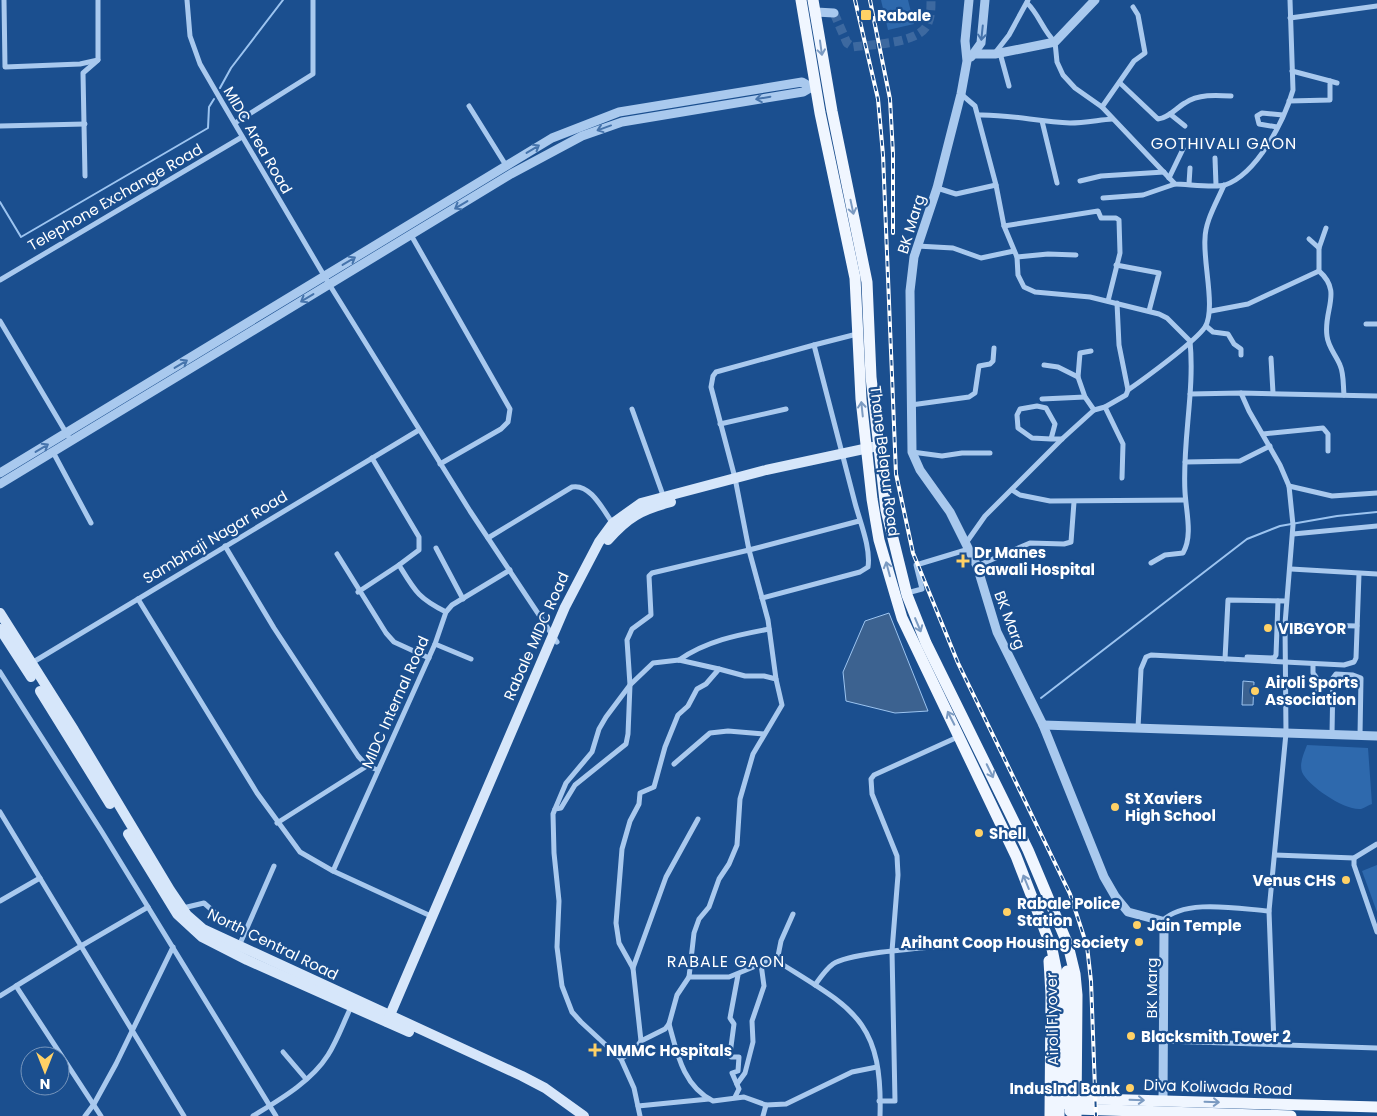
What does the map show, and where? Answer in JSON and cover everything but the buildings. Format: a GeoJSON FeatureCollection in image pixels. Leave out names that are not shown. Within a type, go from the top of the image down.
{"type":"FeatureCollection","features":[{"type":"Feature","properties":{"kind":"main road","name":"Thane Belapur Road"},"geometry":{"type":"LineString","coordinates":[[801,0],[812,85],[852,260],[857,334],[872,451],[907,593],[926,643],[1024,842],[1058,922]]}},
{"type":"Feature","properties":{"kind":"main road","name":"Thane Belapur Road"},"geometry":{"type":"LineString","coordinates":[[813,0],[832,111],[867,282],[874,512],[896,603],[915,648],[960,736],[1016,856],[1044,927]]}},
{"type":"Feature","properties":{"kind":"main road","name":"Rabale MIDC Road"},"geometry":{"type":"LineString","coordinates":[[391,1020],[469,833],[588,565],[615,526],[634,514],[665,500],[842,456],[872,451]]}},
{"type":"Feature","properties":{"kind":"main road","name":"North Central Road"},"geometry":{"type":"LineString","coordinates":[[0,613],[58,718],[158,884],[177,914],[188,926],[202,937],[247,960],[353,1003],[545,1088],[584,1116]]}},
{"type":"Feature","properties":{"kind":"main road","name":"North Central Road"},"geometry":{"type":"LineString","coordinates":[[0,629],[74,730],[183,908],[203,929],[353,1003]]}},
{"type":"Feature","properties":{"kind":"main road","name":"Airoli Flyover"},"geometry":{"type":"LineString","coordinates":[[1058,922],[1068,975],[1065,1113]]}},
{"type":"Feature","properties":{"kind":"main road"},"geometry":{"type":"LineString","coordinates":[[1058,922],[1068,945],[1076,982],[1065,1113]]}},
{"type":"Feature","properties":{"kind":"main road","name":"Airoli Flyover"},"geometry":{"type":"LineString","coordinates":[[1044,927],[1065,1113]]}},
{"type":"Feature","properties":{"kind":"main road"},"geometry":{"type":"LineString","coordinates":[[1044,927],[1052,949],[1059,983],[1058,1098],[1065,1113]]}},
{"type":"Feature","properties":{"kind":"main road","name":"North Central Road"},"geometry":{"type":"LineString","coordinates":[[391,1020],[528,1084],[558,1101],[576,1116]]}},
{"type":"Feature","properties":{"kind":"main road","name":"Diva Koliwada Road"},"geometry":{"type":"LineString","coordinates":[[1058,1098],[1065,1113],[1377,1107]]}},
{"type":"Feature","properties":{"kind":"main road","name":"Diva Koliwada Road"},"geometry":{"type":"LineString","coordinates":[[1163,1110],[1291,1116]]}},
{"type":"Feature","properties":{"kind":"street"},"geometry":{"type":"LineString","coordinates":[[4,0],[2,67],[80,64],[98,60]]}},
{"type":"Feature","properties":{"kind":"street"},"geometry":{"type":"LineString","coordinates":[[85,176],[83,73],[98,60],[98,0]]}},
{"type":"Feature","properties":{"kind":"street","name":"MIDC Area Road"},"geometry":{"type":"LineString","coordinates":[[187,0],[190,36],[200,64],[242,137],[324,276],[440,464],[555,639]]}},
{"type":"Feature","properties":{"kind":"street"},"geometry":{"type":"LineString","coordinates":[[235,123],[313,74],[313,0]]}},
{"type":"Feature","properties":{"kind":"street","name":"BK Marg"},"geometry":{"type":"LineString","coordinates":[[969,0],[965,41],[967,61],[961,94],[937,188],[917,246],[910,291],[912,452],[920,470],[950,512],[968,546],[977,566],[997,632],[1043,725],[1104,877],[1115,896],[1128,912],[1162,921],[1164,930],[1163,1110]]}},
{"type":"Feature","properties":{"kind":"street"},"geometry":{"type":"LineString","coordinates":[[967,61],[975,54],[981,43],[985,0]]}},
{"type":"Feature","properties":{"kind":"street"},"geometry":{"type":"LineString","coordinates":[[975,54],[998,53],[1055,42],[1095,0]]}},
{"type":"Feature","properties":{"kind":"street"},"geometry":{"type":"LineString","coordinates":[[1103,198],[1143,195],[1175,184],[1224,185],[1241,175],[1258,158],[1277,127],[1293,90],[1290,0]]}},
{"type":"Feature","properties":{"kind":"street"},"geometry":{"type":"LineString","coordinates":[[1009,86],[998,53],[1028,2],[1039,17],[1048,35],[1055,42],[1057,62],[1063,76],[1075,88],[1102,107],[1175,184]]}},
{"type":"Feature","properties":{"kind":"street"},"geometry":{"type":"LineString","coordinates":[[1102,107],[1134,61],[1144,53],[1138,15],[1133,6]]}},
{"type":"Feature","properties":{"kind":"street"},"geometry":{"type":"LineString","coordinates":[[1290,18],[1377,6]]}},
{"type":"Feature","properties":{"kind":"street"},"geometry":{"type":"LineString","coordinates":[[816,12],[834,13]]}},
{"type":"Feature","properties":{"kind":"street"},"geometry":{"type":"LineString","coordinates":[[1292,71],[1337,83]]}},
{"type":"Feature","properties":{"kind":"street"},"geometry":{"type":"LineString","coordinates":[[1289,102],[1330,100],[1330,81]]}},
{"type":"Feature","properties":{"kind":"street"},"geometry":{"type":"LineString","coordinates":[[0,473],[68,437],[232,338],[252,325],[280,302],[552,138],[619,112],[802,82],[812,85]]}},
{"type":"Feature","properties":{"kind":"street"},"geometry":{"type":"LineString","coordinates":[[1120,83],[1158,119],[1170,114],[1186,101],[1200,97],[1231,96]]}},
{"type":"Feature","properties":{"kind":"street"},"geometry":{"type":"LineString","coordinates":[[252,325],[285,311],[512,174],[582,136],[622,122],[803,92],[812,85]]}},
{"type":"Feature","properties":{"kind":"street"},"geometry":{"type":"LineString","coordinates":[[961,94],[970,99],[978,115],[996,185],[1004,226],[1017,257],[1020,282],[1035,292],[1090,297],[1149,311],[1167,318],[1190,341],[1192,379],[1185,462],[1188,545],[1183,553],[1165,555],[1151,563]]}},
{"type":"Feature","properties":{"kind":"street"},"geometry":{"type":"LineString","coordinates":[[469,106],[512,174]]}},
{"type":"Feature","properties":{"kind":"street"},"geometry":{"type":"LineString","coordinates":[[658,106],[660,116]]}},
{"type":"Feature","properties":{"kind":"street"},"geometry":{"type":"LineString","coordinates":[[1277,127],[1259,124],[1257,116],[1262,113],[1282,115]]}},
{"type":"Feature","properties":{"kind":"street"},"geometry":{"type":"LineString","coordinates":[[1170,114],[1185,126]]}},
{"type":"Feature","properties":{"kind":"street"},"geometry":{"type":"LineString","coordinates":[[978,115],[1017,116],[1042,121],[1072,123],[1112,119]]}},
{"type":"Feature","properties":{"kind":"street"},"geometry":{"type":"LineString","coordinates":[[1042,121],[1057,183]]}},
{"type":"Feature","properties":{"kind":"street"},"geometry":{"type":"LineString","coordinates":[[0,126],[85,124]]}},
{"type":"Feature","properties":{"kind":"street"},"geometry":{"type":"LineString","coordinates":[[578,127],[582,136]]}},
{"type":"Feature","properties":{"kind":"street","name":"Telephone Exchange Road"},"geometry":{"type":"LineString","coordinates":[[0,280],[113,211],[242,137]]}},
{"type":"Feature","properties":{"kind":"street"},"geometry":{"type":"LineString","coordinates":[[1169,178],[1184,148]]}},
{"type":"Feature","properties":{"kind":"street"},"geometry":{"type":"LineString","coordinates":[[1215,158],[1216,185]]}},
{"type":"Feature","properties":{"kind":"street"},"geometry":{"type":"LineString","coordinates":[[1189,184],[1190,168]]}},
{"type":"Feature","properties":{"kind":"street"},"geometry":{"type":"LineString","coordinates":[[1080,181],[1110,175],[1164,172]]}},
{"type":"Feature","properties":{"kind":"street"},"geometry":{"type":"LineString","coordinates":[[937,188],[956,194],[996,185]]}},
{"type":"Feature","properties":{"kind":"street"},"geometry":{"type":"LineString","coordinates":[[907,593],[922,589],[916,566],[968,546],[985,516],[1062,439],[1094,410],[1105,407],[1126,395],[1128,390],[1206,326],[1211,311],[1204,239],[1208,221],[1224,185]]}},
{"type":"Feature","properties":{"kind":"street"},"geometry":{"type":"LineString","coordinates":[[1004,226],[1099,211],[1101,218],[1113,217],[1119,220],[1120,253],[1108,302]]}},
{"type":"Feature","properties":{"kind":"street"},"geometry":{"type":"LineString","coordinates":[[1326,228],[1319,248],[1319,271],[1330,283],[1332,294],[1326,322],[1327,337],[1340,365],[1344,395]]}},
{"type":"Feature","properties":{"kind":"street"},"geometry":{"type":"LineString","coordinates":[[411,235],[510,409],[508,422],[501,428],[440,464]]}},
{"type":"Feature","properties":{"kind":"street"},"geometry":{"type":"LineString","coordinates":[[1309,239],[1319,248]]}},
{"type":"Feature","properties":{"kind":"street"},"geometry":{"type":"LineString","coordinates":[[917,246],[953,248],[981,258],[1014,251]]}},
{"type":"Feature","properties":{"kind":"street"},"geometry":{"type":"LineString","coordinates":[[1017,257],[1048,254],[1076,256]]}},
{"type":"Feature","properties":{"kind":"street"},"geometry":{"type":"LineString","coordinates":[[1116,265],[1159,273],[1149,311]]}},
{"type":"Feature","properties":{"kind":"street"},"geometry":{"type":"LineString","coordinates":[[1211,311],[1248,304],[1319,271]]}},
{"type":"Feature","properties":{"kind":"street"},"geometry":{"type":"LineString","coordinates":[[280,302],[285,311]]}},
{"type":"Feature","properties":{"kind":"street"},"geometry":{"type":"LineString","coordinates":[[1117,303],[1118,345],[1128,390]]}},
{"type":"Feature","properties":{"kind":"street"},"geometry":{"type":"LineString","coordinates":[[0,321],[68,437]]}},
{"type":"Feature","properties":{"kind":"street"},"geometry":{"type":"LineString","coordinates":[[1366,324],[1377,324]]}},
{"type":"Feature","properties":{"kind":"street"},"geometry":{"type":"LineString","coordinates":[[1206,326],[1213,332],[1228,334],[1234,344],[1241,350],[1241,355]]}},
{"type":"Feature","properties":{"kind":"street"},"geometry":{"type":"LineString","coordinates":[[621,1059],[641,1041],[661,1032],[669,1024],[677,995],[689,977],[694,933],[699,919],[709,907],[719,879],[729,864],[737,845],[740,799],[754,754],[782,705],[776,679],[770,629],[749,550],[735,482],[711,387],[712,376],[716,372],[814,344],[857,334]]}},
{"type":"Feature","properties":{"kind":"street"},"geometry":{"type":"LineString","coordinates":[[762,598],[866,569],[868,566],[868,556],[814,344]]}},
{"type":"Feature","properties":{"kind":"street"},"geometry":{"type":"LineString","coordinates":[[910,405],[969,397],[975,394],[979,366],[990,364],[993,361],[994,348]]}},
{"type":"Feature","properties":{"kind":"street"},"geometry":{"type":"LineString","coordinates":[[1091,351],[1080,353],[1078,377],[1085,397],[1094,410]]}},
{"type":"Feature","properties":{"kind":"street"},"geometry":{"type":"LineString","coordinates":[[1272,358],[1272,393]]}},
{"type":"Feature","properties":{"kind":"street"},"geometry":{"type":"LineString","coordinates":[[1044,365],[1058,367],[1078,377]]}},
{"type":"Feature","properties":{"kind":"street"},"geometry":{"type":"LineString","coordinates":[[1190,394],[1241,392],[1377,396]]}},
{"type":"Feature","properties":{"kind":"street"},"geometry":{"type":"LineString","coordinates":[[1241,392],[1249,411],[1270,446],[1289,486],[1290,513],[1293,526],[1285,626],[1286,733],[1270,910],[1274,1044]]}},
{"type":"Feature","properties":{"kind":"street"},"geometry":{"type":"LineString","coordinates":[[1042,398],[1085,397]]}},
{"type":"Feature","properties":{"kind":"street"},"geometry":{"type":"LineString","coordinates":[[1051,439],[1055,424],[1046,408],[1037,406],[1020,409],[1017,415],[1018,428],[1032,438],[1042,440],[1062,439]]}},
{"type":"Feature","properties":{"kind":"street"},"geometry":{"type":"LineString","coordinates":[[1105,407],[1123,444],[1122,478]]}},
{"type":"Feature","properties":{"kind":"street"},"geometry":{"type":"LineString","coordinates":[[632,409],[665,500]]}},
{"type":"Feature","properties":{"kind":"street"},"geometry":{"type":"LineString","coordinates":[[720,424],[786,409]]}},
{"type":"Feature","properties":{"kind":"street"},"geometry":{"type":"LineString","coordinates":[[1263,434],[1323,428],[1328,434],[1328,451]]}},
{"type":"Feature","properties":{"kind":"street","name":"Sambhaji Nagar Road"},"geometry":{"type":"LineString","coordinates":[[28,666],[224,546],[420,430]]}},
{"type":"Feature","properties":{"kind":"street"},"geometry":{"type":"LineString","coordinates":[[0,484],[53,452],[68,437]]}},
{"type":"Feature","properties":{"kind":"street"},"geometry":{"type":"LineString","coordinates":[[1185,462],[1240,461],[1270,446]]}},
{"type":"Feature","properties":{"kind":"street"},"geometry":{"type":"LineString","coordinates":[[53,452],[91,523]]}},
{"type":"Feature","properties":{"kind":"street"},"geometry":{"type":"LineString","coordinates":[[912,452],[942,456],[962,452],[990,453]]}},
{"type":"Feature","properties":{"kind":"street"},"geometry":{"type":"LineString","coordinates":[[358,592],[419,550],[419,537],[372,458]]}},
{"type":"Feature","properties":{"kind":"street"},"geometry":{"type":"LineString","coordinates":[[488,538],[572,487],[578,486],[588,490],[615,526]]}},
{"type":"Feature","properties":{"kind":"street"},"geometry":{"type":"LineString","coordinates":[[1289,486],[1332,496],[1377,493]]}},
{"type":"Feature","properties":{"kind":"street"},"geometry":{"type":"LineString","coordinates":[[1012,490],[1030,498],[1074,502],[1113,499],[1185,500]]}},
{"type":"Feature","properties":{"kind":"street"},"geometry":{"type":"LineString","coordinates":[[977,566],[1030,543],[1064,544],[1071,542],[1074,502]]}},
{"type":"Feature","properties":{"kind":"street"},"geometry":{"type":"LineString","coordinates":[[554,809],[561,808],[575,785],[626,744],[630,685],[627,640],[632,629],[651,615],[649,576],[652,573],[859,521]]}},
{"type":"Feature","properties":{"kind":"street"},"geometry":{"type":"LineString","coordinates":[[1293,534],[1377,526]]}},
{"type":"Feature","properties":{"kind":"street"},"geometry":{"type":"LineString","coordinates":[[224,546],[318,697],[358,756],[367,766],[378,770]]}},
{"type":"Feature","properties":{"kind":"street"},"geometry":{"type":"LineString","coordinates":[[436,548],[463,599]]}},
{"type":"Feature","properties":{"kind":"street"},"geometry":{"type":"LineString","coordinates":[[337,554],[358,592],[386,633],[394,642],[429,658]]}},
{"type":"Feature","properties":{"kind":"street"},"geometry":{"type":"LineString","coordinates":[[399,565],[422,600],[446,612],[452,605],[510,570]]}},
{"type":"Feature","properties":{"kind":"street"},"geometry":{"type":"LineString","coordinates":[[1291,569],[1377,574]]}},
{"type":"Feature","properties":{"kind":"street"},"geometry":{"type":"LineString","coordinates":[[1138,728],[1141,669],[1146,657],[1344,665],[1354,662],[1356,658],[1359,574]]}},
{"type":"Feature","properties":{"kind":"street"},"geometry":{"type":"LineString","coordinates":[[138,599],[277,823],[300,852],[333,871],[434,917]]}},
{"type":"Feature","properties":{"kind":"street"},"geometry":{"type":"LineString","coordinates":[[1225,659],[1228,600],[1286,601]]}},
{"type":"Feature","properties":{"kind":"street"},"geometry":{"type":"LineString","coordinates":[[1248,657],[1274,658],[1276,655],[1278,601]]}},
{"type":"Feature","properties":{"kind":"street","name":"MIDC Internal Road"},"geometry":{"type":"LineString","coordinates":[[333,871],[429,658],[446,612]]}},
{"type":"Feature","properties":{"kind":"street"},"geometry":{"type":"LineString","coordinates":[[1277,628],[1285,626],[1357,626]]}},
{"type":"Feature","properties":{"kind":"street"},"geometry":{"type":"LineString","coordinates":[[679,660],[706,644],[736,635],[770,629]]}},
{"type":"Feature","properties":{"kind":"street"},"geometry":{"type":"LineString","coordinates":[[435,644],[471,659]]}},
{"type":"Feature","properties":{"kind":"street"},"geometry":{"type":"LineString","coordinates":[[640,1116],[634,1088],[621,1059],[572,1012],[562,986],[557,947],[559,901],[554,853],[554,809],[566,783],[592,752],[598,729],[630,685],[653,663],[679,660],[745,676],[764,676],[776,679]]}},
{"type":"Feature","properties":{"kind":"street"},"geometry":{"type":"LineString","coordinates":[[1286,701],[1314,702],[1316,677],[1313,673],[1313,664]]}},
{"type":"Feature","properties":{"kind":"street"},"geometry":{"type":"LineString","coordinates":[[641,1041],[633,968],[619,943],[616,923],[620,860],[630,821],[639,804],[640,793],[654,787],[665,747],[678,715],[688,706],[697,689],[713,678],[719,669]]}},
{"type":"Feature","properties":{"kind":"street"},"geometry":{"type":"LineString","coordinates":[[0,672],[3,683],[148,907],[276,1116]]}},
{"type":"Feature","properties":{"kind":"street"},"geometry":{"type":"LineString","coordinates":[[1332,734],[1333,678],[1336,674],[1353,675],[1361,678],[1360,735]]}},
{"type":"Feature","properties":{"kind":"street"},"geometry":{"type":"LineString","coordinates":[[1043,725],[1377,736]]}},
{"type":"Feature","properties":{"kind":"street"},"geometry":{"type":"LineString","coordinates":[[674,764],[710,733],[728,731],[764,734]]}},
{"type":"Feature","properties":{"kind":"street"},"geometry":{"type":"LineString","coordinates":[[879,1101],[895,1101],[892,951],[898,875],[897,856],[872,794],[871,779],[874,775],[960,736]]}},
{"type":"Feature","properties":{"kind":"street"},"geometry":{"type":"LineString","coordinates":[[277,823],[367,766]]}},
{"type":"Feature","properties":{"kind":"street"},"geometry":{"type":"LineString","coordinates":[[0,812],[184,1116]]}},
{"type":"Feature","properties":{"kind":"street"},"geometry":{"type":"LineString","coordinates":[[633,968],[666,877],[698,820]]}},
{"type":"Feature","properties":{"kind":"street"},"geometry":{"type":"LineString","coordinates":[[1274,855],[1354,858],[1377,844]]}},
{"type":"Feature","properties":{"kind":"street"},"geometry":{"type":"LineString","coordinates":[[1354,858],[1354,865],[1377,929]]}},
{"type":"Feature","properties":{"kind":"street"},"geometry":{"type":"LineString","coordinates":[[239,946],[274,866]]}},
{"type":"Feature","properties":{"kind":"street"},"geometry":{"type":"LineString","coordinates":[[0,901],[40,878]]}},
{"type":"Feature","properties":{"kind":"street"},"geometry":{"type":"LineString","coordinates":[[183,908],[207,904],[229,925],[246,931]]}},
{"type":"Feature","properties":{"kind":"street"},"geometry":{"type":"LineString","coordinates":[[0,996],[148,907]]}},
{"type":"Feature","properties":{"kind":"street"},"geometry":{"type":"LineString","coordinates":[[1162,921],[1170,913],[1192,907],[1270,910]]}},
{"type":"Feature","properties":{"kind":"street"},"geometry":{"type":"LineString","coordinates":[[777,961],[784,933],[793,914]]}},
{"type":"Feature","properties":{"kind":"street"},"geometry":{"type":"LineString","coordinates":[[815,985],[831,965],[840,961],[892,951],[955,946]]}},
{"type":"Feature","properties":{"kind":"street"},"geometry":{"type":"LineString","coordinates":[[85,1116],[94,1104],[173,947]]}},
{"type":"Feature","properties":{"kind":"street"},"geometry":{"type":"LineString","coordinates":[[689,977],[738,975],[761,964],[777,961],[842,1003],[862,1023],[876,1054],[880,1116]]}},
{"type":"Feature","properties":{"kind":"street"},"geometry":{"type":"LineString","coordinates":[[737,1084],[745,1073],[754,1042],[752,1021],[764,986],[761,964]]}},
{"type":"Feature","properties":{"kind":"street"},"geometry":{"type":"LineString","coordinates":[[735,1097],[739,1089],[732,1073],[738,1071],[739,1057],[731,1057],[730,1054],[734,1024],[730,1018],[738,975]]}},
{"type":"Feature","properties":{"kind":"street"},"geometry":{"type":"LineString","coordinates":[[16,986],[101,1116]]}},
{"type":"Feature","properties":{"kind":"street"},"geometry":{"type":"LineString","coordinates":[[253,1116],[270,1106],[318,1068],[328,1054],[353,1003]]}},
{"type":"Feature","properties":{"kind":"street"},"geometry":{"type":"LineString","coordinates":[[669,1024],[684,1071],[692,1083],[709,1099],[716,1102],[735,1097],[750,1098],[766,1105],[786,1104],[852,1072],[877,1067]]}},
{"type":"Feature","properties":{"kind":"street"},"geometry":{"type":"LineString","coordinates":[[1164,1041],[1377,1048]]}},
{"type":"Feature","properties":{"kind":"street"},"geometry":{"type":"LineString","coordinates":[[283,1052],[306,1079]]}},
{"type":"Feature","properties":{"kind":"street"},"geometry":{"type":"LineString","coordinates":[[638,1106],[709,1099]]}},
{"type":"Feature","properties":{"kind":"street"},"geometry":{"type":"LineString","coordinates":[[763,1116],[766,1105]]}},
{"type":"Feature","properties":{"kind":"shaded area"},"geometry":{"type":"Polygon","coordinates":[[[881,0],[908,0],[914,24],[888,30],[881,0]]]}},
{"type":"Feature","properties":{"kind":"shaded area"},"geometry":{"type":"Polygon","coordinates":[[[889,613],[928,711],[895,713],[846,701],[843,672],[865,621],[889,613]]]}},
{"type":"Feature","properties":{"kind":"shaded area"},"geometry":{"type":"Polygon","coordinates":[[[1243,681],[1254,682],[1253,705],[1242,705],[1243,681]]]}},
{"type":"Feature","properties":{"kind":"shaded area"},"geometry":{"type":"Polygon","coordinates":[[[1307,745],[1368,748],[1372,804],[1361,809],[1354,809],[1337,802],[1312,784],[1301,769],[1302,758],[1307,745]]]}},
{"type":"Feature","properties":{"kind":"shaded area"},"geometry":{"type":"Polygon","coordinates":[[[1377,865],[1377,912],[1362,871],[1377,865]]]}},
{"type":"Feature","properties":{"kind":"waterway"},"geometry":{"type":"LineString","coordinates":[[220,88],[231,68],[283,0]]}},
{"type":"Feature","properties":{"kind":"waterway"},"geometry":{"type":"LineString","coordinates":[[0,202],[21,237],[208,128],[209,107],[214,99]]}},
{"type":"Feature","properties":{"kind":"waterway"},"geometry":{"type":"LineString","coordinates":[[1041,698],[1247,539],[1280,526],[1337,516],[1377,512]]}},
{"type":"Feature","properties":{"kind":"tunnel"},"geometry":{"type":"LineString","coordinates":[[834,13],[847,43],[853,47],[883,44],[906,39],[924,30],[930,18],[931,0]]}},
{"type":"Feature","properties":{"kind":"railway"},"geometry":{"type":"LineString","coordinates":[[855,0],[878,99],[883,155],[896,474],[913,553],[958,663],[1070,894],[1087,946],[1091,981],[1096,1116]]}},
{"type":"Feature","properties":{"kind":"railway"},"geometry":{"type":"LineString","coordinates":[[870,0],[890,99],[893,154],[893,233]]}},
{"type":"Feature","properties":{"kind":"place","name":"Rabale"},"geometry":{"type":"Point","coordinates":[866,15]}},
{"type":"Feature","properties":{"kind":"place","name":"Dr Manes Gawali Hospital"},"geometry":{"type":"Point","coordinates":[963,561]}},
{"type":"Feature","properties":{"kind":"place","name":"VIBGYOR"},"geometry":{"type":"Point","coordinates":[1268,628]}},
{"type":"Feature","properties":{"kind":"place","name":"Airoli Sports Association"},"geometry":{"type":"Point","coordinates":[1255,691]}},
{"type":"Feature","properties":{"kind":"place","name":"St Xaviers High School"},"geometry":{"type":"Point","coordinates":[1115,807]}},
{"type":"Feature","properties":{"kind":"place","name":"Shell"},"geometry":{"type":"Point","coordinates":[979,833]}},
{"type":"Feature","properties":{"kind":"place","name":"Venus CHS"},"geometry":{"type":"Point","coordinates":[1346,880]}},
{"type":"Feature","properties":{"kind":"place","name":"Rabale Police Station"},"geometry":{"type":"Point","coordinates":[1007,912]}},
{"type":"Feature","properties":{"kind":"place","name":"Jain Temple"},"geometry":{"type":"Point","coordinates":[1137,925]}},
{"type":"Feature","properties":{"kind":"place","name":"Arihant Coop Housing society"},"geometry":{"type":"Point","coordinates":[1139,942]}},
{"type":"Feature","properties":{"kind":"place","name":"Blacksmith Tower 2"},"geometry":{"type":"Point","coordinates":[1131,1036]}},
{"type":"Feature","properties":{"kind":"place","name":"NMMC Hospitals"},"geometry":{"type":"Point","coordinates":[595,1050]}},
{"type":"Feature","properties":{"kind":"place","name":"IndusInd Bank"},"geometry":{"type":"Point","coordinates":[1130,1088]}},
{"type":"Feature","properties":{"kind":"district","name":"GOTHIVALI GAON"},"geometry":{"type":"Point","coordinates":[1224,143]}},
{"type":"Feature","properties":{"kind":"district","name":"RABALE GAON"},"geometry":{"type":"Point","coordinates":[726,961]}}]}
